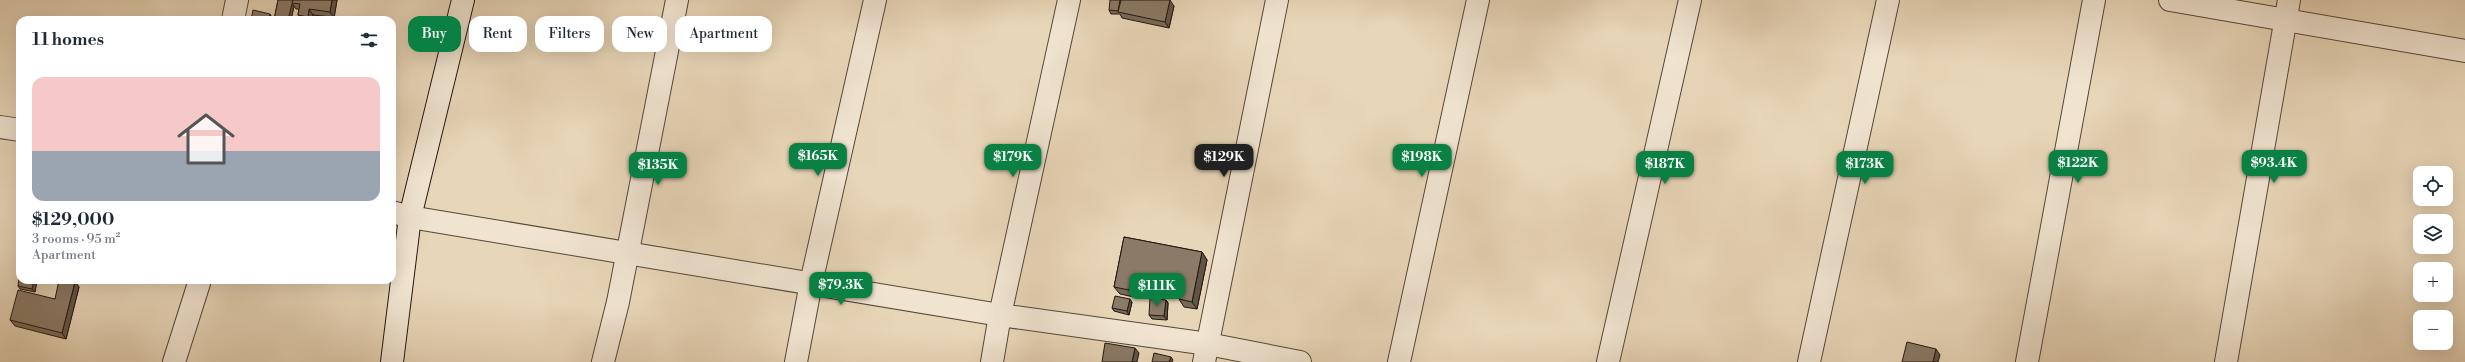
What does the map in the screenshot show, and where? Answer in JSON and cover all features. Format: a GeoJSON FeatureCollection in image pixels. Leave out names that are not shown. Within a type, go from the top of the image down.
{"type":"FeatureCollection","features":[{"type":"Feature","properties":{"kind":"street"},"geometry":{"type":"LineString","coordinates":[[234,16],[237,0]]}},
{"type":"Feature","properties":{"kind":"street"},"geometry":{"type":"LineString","coordinates":[[392,362],[401,215],[463,0]]}},
{"type":"Feature","properties":{"kind":"street"},"geometry":{"type":"LineString","coordinates":[[603,362],[628,252],[677,0]]}},
{"type":"Feature","properties":{"kind":"street"},"geometry":{"type":"LineString","coordinates":[[796,362],[811,283],[875,0]]}},
{"type":"Feature","properties":{"kind":"street"},"geometry":{"type":"LineString","coordinates":[[992,362],[1000,315],[1069,0]]}},
{"type":"Feature","properties":{"kind":"street"},"geometry":{"type":"LineString","coordinates":[[1206,353],[1277,0]]}},
{"type":"Feature","properties":{"kind":"street"},"geometry":{"type":"LineString","coordinates":[[1399,362],[1478,0]]}},
{"type":"Feature","properties":{"kind":"street"},"geometry":{"type":"LineString","coordinates":[[1608,362],[1690,0]]}},
{"type":"Feature","properties":{"kind":"street"},"geometry":{"type":"LineString","coordinates":[[1809,362],[1888,0]]}},
{"type":"Feature","properties":{"kind":"street"},"geometry":{"type":"LineString","coordinates":[[2028,362],[2094,0]]}},
{"type":"Feature","properties":{"kind":"street"},"geometry":{"type":"LineString","coordinates":[[2170,0],[2287,10],[2465,51]]}},
{"type":"Feature","properties":{"kind":"street"},"geometry":{"type":"LineString","coordinates":[[2226,362],[2287,10]]}},
{"type":"Feature","properties":{"kind":"street"},"geometry":{"type":"LineString","coordinates":[[0,127],[16,129]]}},
{"type":"Feature","properties":{"kind":"street"},"geometry":{"type":"LineString","coordinates":[[401,215],[1000,315],[1206,353],[1300,362]]}},
{"type":"Feature","properties":{"kind":"street"},"geometry":{"type":"LineString","coordinates":[[174,362],[199,284]]}},
{"type":"Feature","properties":{"kind":"building"},"geometry":{"type":"Polygon","coordinates":[[[278,0],[293,0],[289,16],[275,16],[278,0]]]}},
{"type":"Feature","properties":{"kind":"building"},"geometry":{"type":"Polygon","coordinates":[[[293,0],[332,0],[330,12],[309,9],[308,16],[298,15],[300,4],[292,3],[293,0]]]}},
{"type":"Feature","properties":{"kind":"building"},"geometry":{"type":"Polygon","coordinates":[[[1110,0],[1120,0],[1118,11],[1109,10],[1110,0]]]}},
{"type":"Feature","properties":{"kind":"building"},"geometry":{"type":"Polygon","coordinates":[[[1121,0],[1170,0],[1165,22],[1118,12],[1121,0]]]}},
{"type":"Feature","properties":{"kind":"building"},"geometry":{"type":"Polygon","coordinates":[[[253,10],[270,14],[269,16],[252,16],[253,10]]]}},
{"type":"Feature","properties":{"kind":"building"},"geometry":{"type":"Polygon","coordinates":[[[1124,237],[1202,252],[1192,302],[1179,299],[1181,288],[1131,279],[1129,290],[1114,287],[1124,237]]]}},
{"type":"Feature","properties":{"kind":"building"},"geometry":{"type":"Polygon","coordinates":[[[18,284],[33,284],[32,289],[18,286],[18,284]]]}},
{"type":"Feature","properties":{"kind":"building"},"geometry":{"type":"Polygon","coordinates":[[[58,284],[74,284],[62,333],[10,320],[18,290],[55,299],[58,284]]]}},
{"type":"Feature","properties":{"kind":"building"},"geometry":{"type":"Polygon","coordinates":[[[1115,296],[1130,299],[1127,311],[1112,308],[1115,296]]]}},
{"type":"Feature","properties":{"kind":"building"},"geometry":{"type":"Polygon","coordinates":[[[1150,298],[1166,300],[1164,316],[1149,315],[1150,298]]]}},
{"type":"Feature","properties":{"kind":"building"},"geometry":{"type":"Polygon","coordinates":[[[1907,342],[1936,349],[1933,362],[1902,362],[1907,342]]]}},
{"type":"Feature","properties":{"kind":"building"},"geometry":{"type":"Polygon","coordinates":[[[1105,343],[1135,348],[1132,362],[1102,362],[1105,343]]]}},
{"type":"Feature","properties":{"kind":"building"},"geometry":{"type":"Polygon","coordinates":[[[1154,353],[1171,357],[1169,362],[1152,362],[1154,353]]]}}]}
